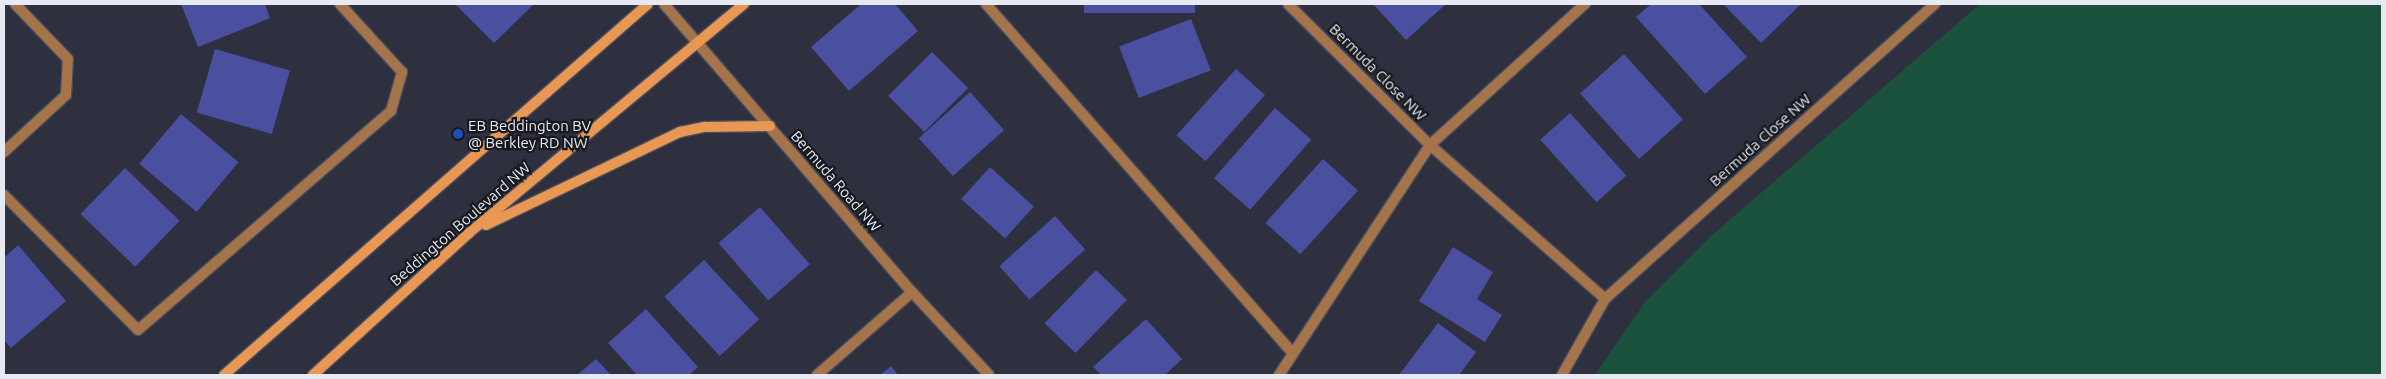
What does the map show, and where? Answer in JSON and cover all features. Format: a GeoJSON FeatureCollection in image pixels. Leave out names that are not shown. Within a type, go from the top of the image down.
{"type":"FeatureCollection","features":[{"type":"Feature","properties":{"kind":"main road"},"geometry":{"type":"LineString","coordinates":[[224,375],[648,4]]}},
{"type":"Feature","properties":{"kind":"main road","name":"Beddington Boulevard NW"},"geometry":{"type":"LineString","coordinates":[[314,375],[469,233],[744,4]]}},
{"type":"Feature","properties":{"kind":"main road"},"geometry":{"type":"LineString","coordinates":[[469,233],[680,132],[704,127],[770,126]]}},
{"type":"Feature","properties":{"kind":"street"},"geometry":{"type":"LineString","coordinates":[[4,152],[66,95],[68,60],[15,4]]}},
{"type":"Feature","properties":{"kind":"street"},"geometry":{"type":"LineString","coordinates":[[4,195],[138,330],[391,111],[402,72],[340,4]]}},
{"type":"Feature","properties":{"kind":"street","name":"Bermuda Road NW"},"geometry":{"type":"LineString","coordinates":[[664,4],[912,292],[989,375]]}},
{"type":"Feature","properties":{"kind":"street"},"geometry":{"type":"LineString","coordinates":[[986,4],[1293,353]]}},
{"type":"Feature","properties":{"kind":"street","name":"Bermuda Close NW"},"geometry":{"type":"LineString","coordinates":[[1288,4],[1430,145],[1605,299]]}},
{"type":"Feature","properties":{"kind":"street"},"geometry":{"type":"LineString","coordinates":[[1279,375],[1430,145],[1585,4]]}},
{"type":"Feature","properties":{"kind":"street","name":"Bermuda Close NW"},"geometry":{"type":"LineString","coordinates":[[1562,375],[1605,299],[1935,4]]}},
{"type":"Feature","properties":{"kind":"street"},"geometry":{"type":"LineString","coordinates":[[817,375],[912,292]]}},
{"type":"Feature","properties":{"kind":"green space"},"geometry":{"type":"Polygon","coordinates":[[[1980,4],[2382,4],[2382,375],[1595,375],[1645,302],[1710,237],[1980,4]]]}},
{"type":"Feature","properties":{"kind":"building"},"geometry":{"type":"Polygon","coordinates":[[[181,4],[265,4],[270,18],[198,47],[181,4]]]}},
{"type":"Feature","properties":{"kind":"building"},"geometry":{"type":"Polygon","coordinates":[[[455,4],[534,4],[494,43],[455,4]]]}},
{"type":"Feature","properties":{"kind":"building"},"geometry":{"type":"Polygon","coordinates":[[[861,4],[895,4],[918,31],[849,91],[811,47],[861,4]]]}},
{"type":"Feature","properties":{"kind":"building"},"geometry":{"type":"Polygon","coordinates":[[[1084,4],[1195,4],[1195,13],[1084,13],[1084,4]]]}},
{"type":"Feature","properties":{"kind":"building"},"geometry":{"type":"Polygon","coordinates":[[[1373,4],[1446,4],[1406,40],[1373,4]]]}},
{"type":"Feature","properties":{"kind":"building"},"geometry":{"type":"Polygon","coordinates":[[[1651,4],[1699,4],[1747,57],[1705,94],[1636,17],[1651,4]]]}},
{"type":"Feature","properties":{"kind":"building"},"geometry":{"type":"Polygon","coordinates":[[[1723,4],[1801,4],[1761,43],[1723,4]]]}},
{"type":"Feature","properties":{"kind":"building"},"geometry":{"type":"Polygon","coordinates":[[[1191,19],[1211,70],[1139,98],[1119,47],[1191,19]]]}},
{"type":"Feature","properties":{"kind":"building"},"geometry":{"type":"Polygon","coordinates":[[[215,49],[290,70],[272,134],[197,112],[215,49]]]}},
{"type":"Feature","properties":{"kind":"building"},"geometry":{"type":"Polygon","coordinates":[[[932,52],[968,88],[924,132],[888,96],[932,52]]]}},
{"type":"Feature","properties":{"kind":"building"},"geometry":{"type":"Polygon","coordinates":[[[1624,54],[1683,119],[1639,159],[1580,93],[1624,54]]]}},
{"type":"Feature","properties":{"kind":"building"},"geometry":{"type":"Polygon","coordinates":[[[1236,69],[1265,95],[1205,161],[1176,135],[1236,69]]]}},
{"type":"Feature","properties":{"kind":"building"},"geometry":{"type":"Polygon","coordinates":[[[970,92],[1004,130],[953,176],[919,138],[970,92]]]}},
{"type":"Feature","properties":{"kind":"building"},"geometry":{"type":"Polygon","coordinates":[[[1275,108],[1311,139],[1250,210],[1214,178],[1275,108]]]}},
{"type":"Feature","properties":{"kind":"building"},"geometry":{"type":"Polygon","coordinates":[[[1570,113],[1626,175],[1596,202],[1540,140],[1570,113]]]}},
{"type":"Feature","properties":{"kind":"building"},"geometry":{"type":"Polygon","coordinates":[[[181,114],[238,162],[197,212],[139,164],[181,114]]]}},
{"type":"Feature","properties":{"kind":"building"},"geometry":{"type":"Polygon","coordinates":[[[1323,159],[1358,190],[1300,254],[1265,223],[1323,159]]]}},
{"type":"Feature","properties":{"kind":"building"},"geometry":{"type":"Polygon","coordinates":[[[990,167],[1034,206],[1005,238],[961,199],[990,167]]]}},
{"type":"Feature","properties":{"kind":"building"},"geometry":{"type":"Polygon","coordinates":[[[125,168],[180,221],[135,267],[81,214],[125,168]]]}},
{"type":"Feature","properties":{"kind":"building"},"geometry":{"type":"Polygon","coordinates":[[[760,207],[810,264],[768,300],[718,243],[760,207]]]}},
{"type":"Feature","properties":{"kind":"building"},"geometry":{"type":"Polygon","coordinates":[[[1055,216],[1085,249],[1029,300],[999,266],[1055,216]]]}},
{"type":"Feature","properties":{"kind":"building"},"geometry":{"type":"Polygon","coordinates":[[[18,245],[66,301],[11,348],[4,340],[4,258],[18,245]]]}},
{"type":"Feature","properties":{"kind":"building"},"geometry":{"type":"Polygon","coordinates":[[[1453,247],[1493,272],[1477,299],[1502,315],[1485,342],[1419,301],[1453,247]]]}},
{"type":"Feature","properties":{"kind":"building"},"geometry":{"type":"Polygon","coordinates":[[[704,260],[759,319],[720,356],[665,297],[704,260]]]}},
{"type":"Feature","properties":{"kind":"building"},"geometry":{"type":"Polygon","coordinates":[[[1096,270],[1127,300],[1076,353],[1045,323],[1096,270]]]}},
{"type":"Feature","properties":{"kind":"building"},"geometry":{"type":"Polygon","coordinates":[[[646,309],[698,367],[689,375],[637,375],[608,343],[646,309]]]}},
{"type":"Feature","properties":{"kind":"building"},"geometry":{"type":"Polygon","coordinates":[[[1146,319],[1182,359],[1165,375],[1101,375],[1093,367],[1146,319]]]}},
{"type":"Feature","properties":{"kind":"building"},"geometry":{"type":"Polygon","coordinates":[[[1438,323],[1476,352],[1459,375],[1399,375],[1438,323]]]}},
{"type":"Feature","properties":{"kind":"building"},"geometry":{"type":"Polygon","coordinates":[[[596,359],[611,375],[577,375],[596,359]]]}},
{"type":"Feature","properties":{"kind":"building"},"geometry":{"type":"Polygon","coordinates":[[[891,366],[898,375],[880,375],[891,366]]]}},
{"type":"Feature","properties":{"kind":"place","name":"EB Beddington BV @ Berkley RD NW"},"geometry":{"type":"Point","coordinates":[458,134]}}]}
